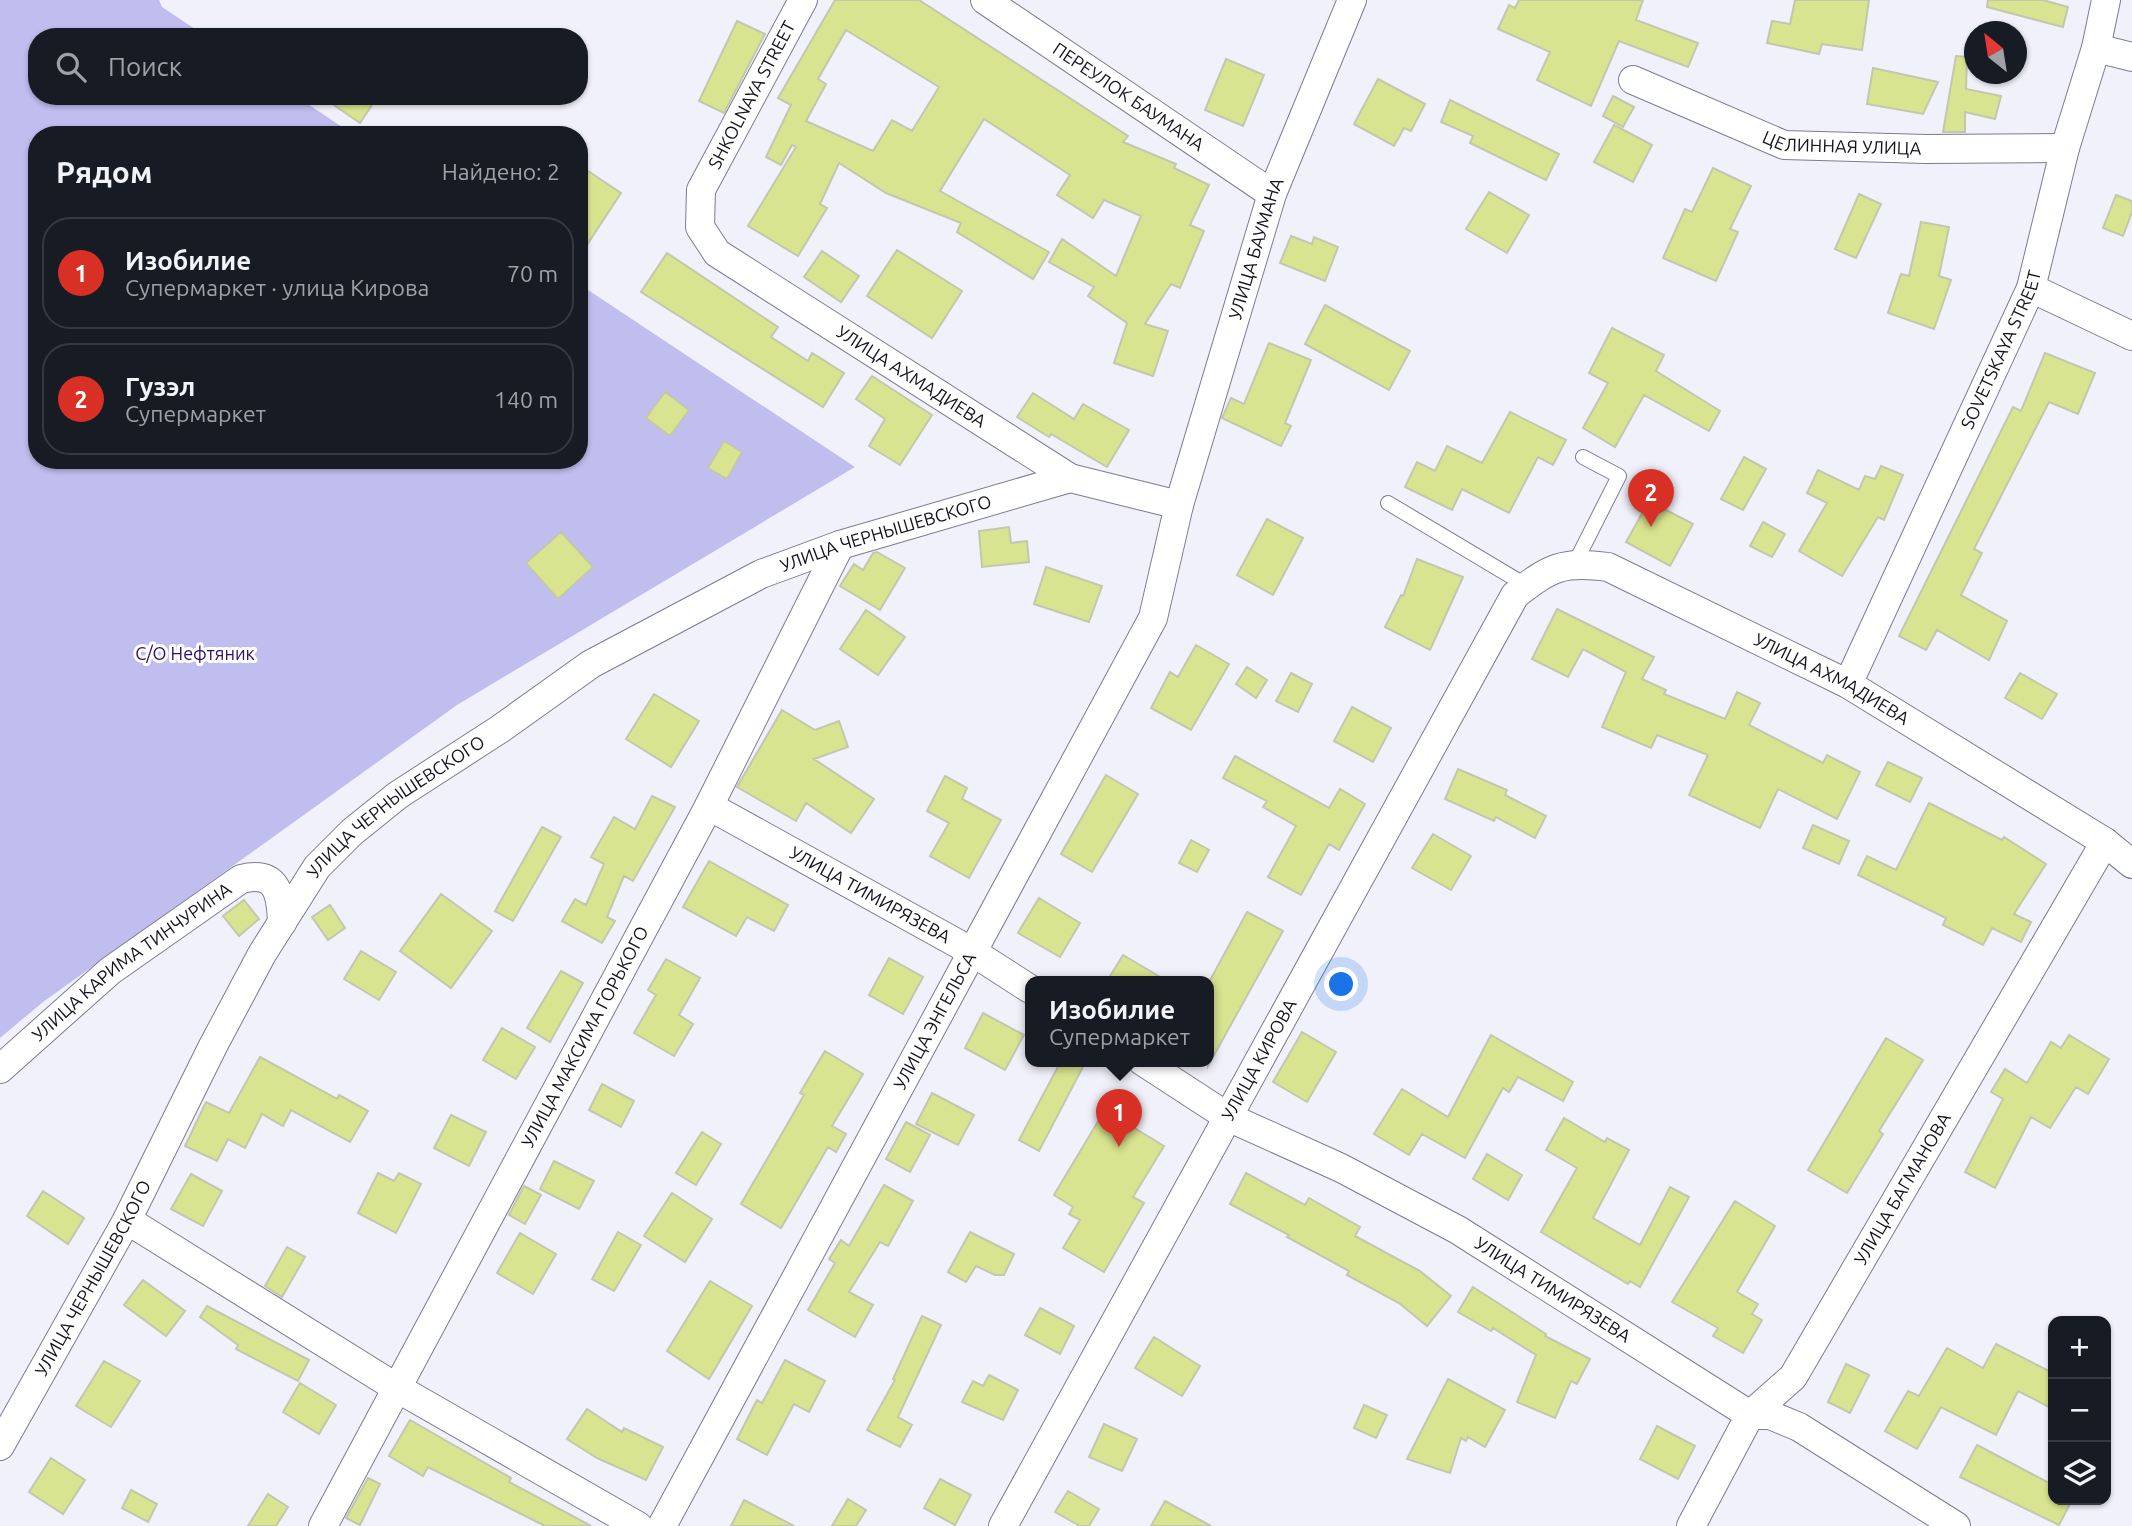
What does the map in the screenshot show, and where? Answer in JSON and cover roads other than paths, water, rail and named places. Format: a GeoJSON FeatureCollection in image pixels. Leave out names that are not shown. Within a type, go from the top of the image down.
{"type":"FeatureCollection","features":[{"type":"Feature","properties":{"kind":"street","name":"SHKOLNAYA STREET"},"geometry":{"type":"LineString","coordinates":[[701,190],[803,0]]}},
{"type":"Feature","properties":{"kind":"street","name":"ПЕРЕУЛОК БАУМАНА"},"geometry":{"type":"LineString","coordinates":[[985,0],[1272,194]]}},
{"type":"Feature","properties":{"kind":"street","name":"УЛИЦА БАУМАНА"},"geometry":{"type":"LineString","coordinates":[[1179,505],[1272,194],[1352,0]]}},
{"type":"Feature","properties":{"kind":"street","name":"SOVETSKAYA STREET"},"geometry":{"type":"LineString","coordinates":[[1848,684],[2031,288],[2065,148],[2096,48],[2106,0]]}},
{"type":"Feature","properties":{"kind":"street"},"geometry":{"type":"LineString","coordinates":[[2096,48],[2132,57]]}},
{"type":"Feature","properties":{"kind":"street","name":"ЦЕЛИННАЯ УЛИЦА"},"geometry":{"type":"LineString","coordinates":[[1633,80],[1784,145],[1926,149],[2065,148]]}},
{"type":"Feature","properties":{"kind":"street","name":"УЛИЦА АХМАДИЕВА"},"geometry":{"type":"LineString","coordinates":[[701,190],[700,226],[717,253],[1070,478],[1179,505]]}},
{"type":"Feature","properties":{"kind":"street"},"geometry":{"type":"LineString","coordinates":[[2031,288],[2132,336]]}},
{"type":"Feature","properties":{"kind":"street"},"geometry":{"type":"LineString","coordinates":[[984,502],[1008,482],[1015,468],[1015,455],[1004,436]]}},
{"type":"Feature","properties":{"kind":"street","name":"УЛИЦА ЧЕРНЫШЕВСКОГО"},"geometry":{"type":"LineString","coordinates":[[0,1446],[127,1220],[212,1046],[282,923],[317,867],[352,831],[398,795],[500,729],[591,664],[761,574],[840,545],[1070,478]]}},
{"type":"Feature","properties":{"kind":"street","name":"УЛИЦА ЭНГЕЛЬСА"},"geometry":{"type":"LineString","coordinates":[[662,1526],[1153,618],[1179,505]]}},
{"type":"Feature","properties":{"kind":"street","name":"УЛИЦА МАКСИМА ГОРЬКОГО"},"geometry":{"type":"LineString","coordinates":[[323,1526],[709,806],[840,545]]}},
{"type":"Feature","properties":{"kind":"street","name":"УЛИЦА АХМАДИЕВА"},"geometry":{"type":"LineString","coordinates":[[1521,591],[1543,573],[1575,563],[1608,567],[1848,684],[2105,842],[2132,864]]}},
{"type":"Feature","properties":{"kind":"street","name":"УЛИЦА КИРОВА"},"geometry":{"type":"LineString","coordinates":[[1003,1526],[1521,591]]}},
{"type":"Feature","properties":{"kind":"street","name":"УЛИЦА ТИМИРЯЗЕВА"},"geometry":{"type":"LineString","coordinates":[[709,806],[971,951],[1025,986]]}},
{"type":"Feature","properties":{"kind":"street","name":"УЛИЦА БАГМАНОВА"},"geometry":{"type":"LineString","coordinates":[[1691,1526],[1750,1415],[1793,1377],[2105,842]]}},
{"type":"Feature","properties":{"kind":"street","name":"УЛИЦА КАРИМА ТИНЧУРИНА"},"geometry":{"type":"LineString","coordinates":[[0,1069],[110,971],[242,879],[256,876],[268,879],[276,887],[282,923]]}},
{"type":"Feature","properties":{"kind":"street","name":"УЛИЦА ТИМИРЯЗЕВА"},"geometry":{"type":"LineString","coordinates":[[1151,1067],[1228,1117],[1342,1168],[1458,1230],[1750,1415],[1770,1415],[1799,1427],[1956,1526]]}},
{"type":"Feature","properties":{"kind":"street"},"geometry":{"type":"LineString","coordinates":[[127,1220],[397,1388],[638,1526]]}},
{"type":"Feature","properties":{"kind":"lane"},"geometry":{"type":"LineString","coordinates":[[1575,563],[1619,476],[1583,457]]}},
{"type":"Feature","properties":{"kind":"lane"},"geometry":{"type":"LineString","coordinates":[[1388,503],[1521,591]]}},
{"type":"Feature","properties":{"kind":"place","name":"Гузэл"},"geometry":{"type":"Point","coordinates":[1651,527]}},
{"type":"Feature","properties":{"kind":"place","name":"Изобилие"},"geometry":{"type":"Point","coordinates":[1119,1147]}},
{"type":"Feature","properties":{"kind":"park label","name":"С/О Нефтяник"},"geometry":{"type":"Point","coordinates":[195,654]}}]}
